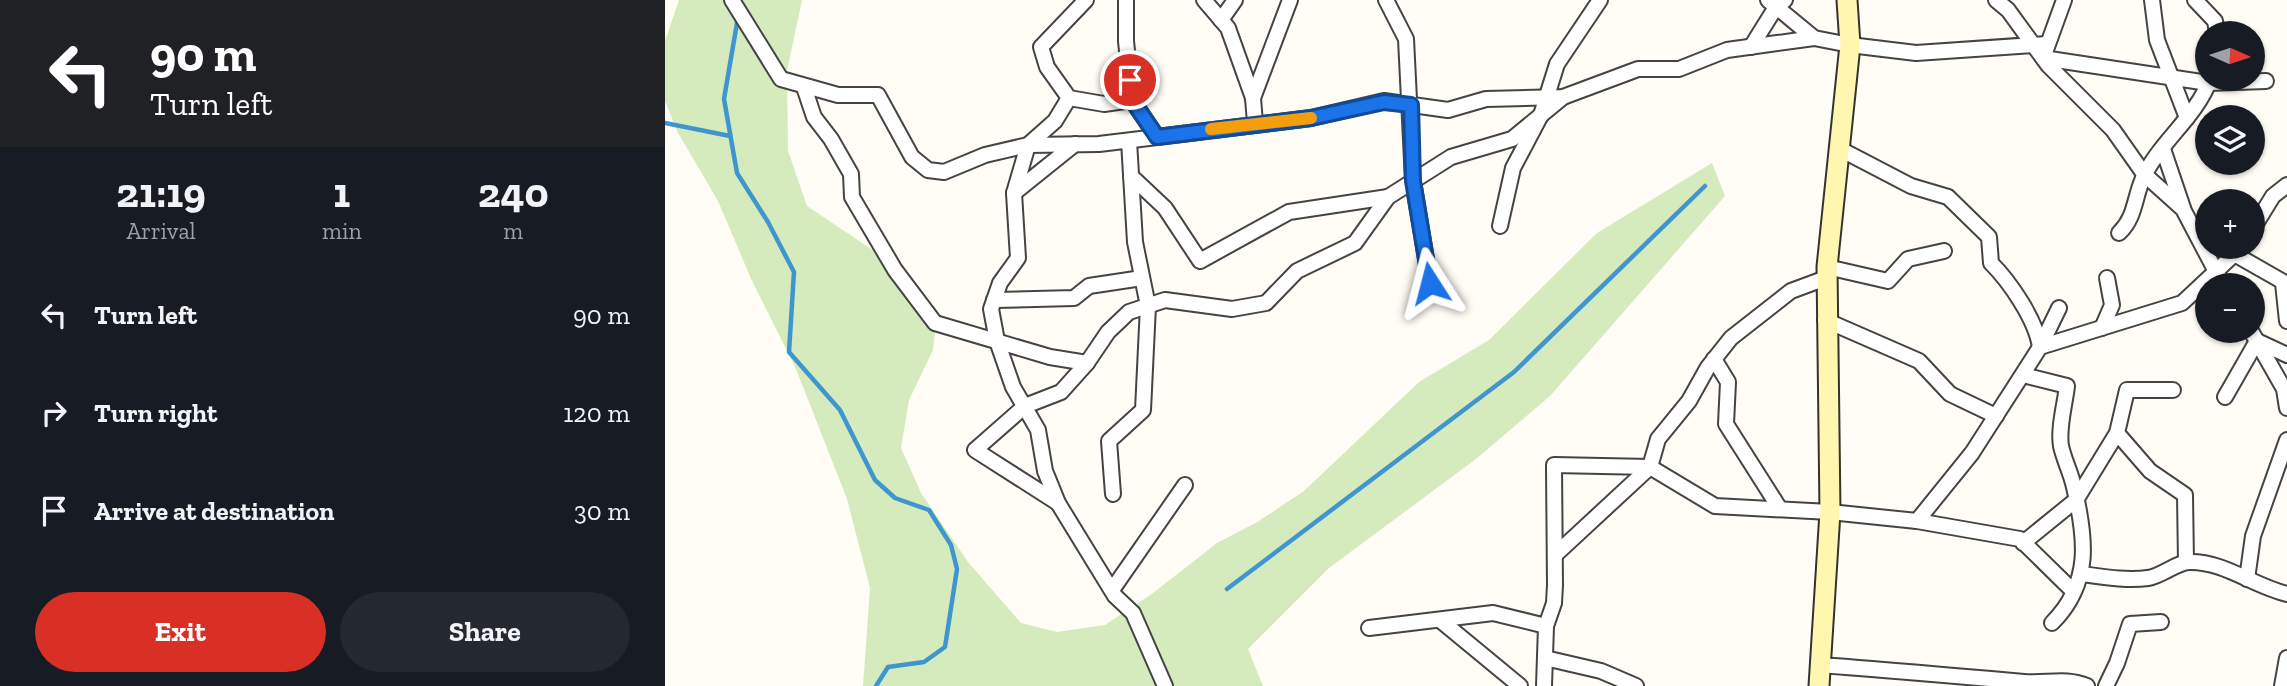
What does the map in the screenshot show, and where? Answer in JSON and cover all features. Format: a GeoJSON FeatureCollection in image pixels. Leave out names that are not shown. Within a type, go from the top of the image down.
{"type":"FeatureCollection","features":[{"type":"Feature","properties":{"kind":"street"},"geometry":{"type":"LineString","coordinates":[[732,0],[781,79],[838,95],[878,95],[912,157],[928,170],[944,172],[985,155],[1028,145],[1129,141],[1311,118],[1384,102],[1448,110],[1486,99],[1563,97]]}},
{"type":"Feature","properties":{"kind":"street"},"geometry":{"type":"LineString","coordinates":[[1086,0],[1041,47],[1047,67],[1069,97],[1104,104],[1132,100]]}},
{"type":"Feature","properties":{"kind":"street"},"geometry":{"type":"LineString","coordinates":[[1126,0],[1126,41],[1132,100],[1157,137]]}},
{"type":"Feature","properties":{"kind":"street"},"geometry":{"type":"LineString","coordinates":[[1203,0],[1229,28],[1253,98],[1255,123]]}},
{"type":"Feature","properties":{"kind":"street"},"geometry":{"type":"LineString","coordinates":[[1221,20],[1235,0]]}},
{"type":"Feature","properties":{"kind":"street"},"geometry":{"type":"LineString","coordinates":[[1253,98],[1290,0]]}},
{"type":"Feature","properties":{"kind":"street"},"geometry":{"type":"LineString","coordinates":[[1386,0],[1406,39],[1413,181],[1430,283]]}},
{"type":"Feature","properties":{"kind":"street"},"geometry":{"type":"LineString","coordinates":[[1500,226],[1513,168],[1541,115],[1557,64],[1600,0]]}},
{"type":"Feature","properties":{"kind":"street"},"geometry":{"type":"LineString","coordinates":[[1819,686],[1831,512],[1825,320],[1837,148],[1850,45],[1847,0]]}},
{"type":"Feature","properties":{"kind":"street"},"geometry":{"type":"LineString","coordinates":[[1996,0],[2008,10],[2113,130],[2144,174],[2183,208]]}},
{"type":"Feature","properties":{"kind":"street"},"geometry":{"type":"LineString","coordinates":[[2041,49],[2064,0]]}},
{"type":"Feature","properties":{"kind":"street"},"geometry":{"type":"LineString","coordinates":[[2152,0],[2157,40],[2187,118]]}},
{"type":"Feature","properties":{"kind":"street"},"geometry":{"type":"LineString","coordinates":[[2195,0],[2212,21]]}},
{"type":"Feature","properties":{"kind":"street"},"geometry":{"type":"LineString","coordinates":[[2210,16],[2214,0]]}},
{"type":"Feature","properties":{"kind":"street"},"geometry":{"type":"LineString","coordinates":[[1751,47],[1776,2],[1814,38]]}},
{"type":"Feature","properties":{"kind":"street"},"geometry":{"type":"LineString","coordinates":[[1058,503],[975,450],[1025,407],[1061,393],[1087,363],[1108,332],[1129,312],[1165,300],[1232,309],[1266,303],[1297,271],[1355,243],[1388,197],[1451,157],[1512,139],[1563,97],[1639,69],[1679,69],[1727,50],[1814,38],[1916,53],[2041,49],[2172,79],[2195,80]]}},
{"type":"Feature","properties":{"kind":"street"},"geometry":{"type":"LineString","coordinates":[[804,87],[814,117],[831,139],[851,174],[852,197],[895,270],[935,323],[1050,357],[1087,363]]}},
{"type":"Feature","properties":{"kind":"street"},"geometry":{"type":"LineString","coordinates":[[2119,233],[2130,222],[2144,174],[2187,118],[2203,91]]}},
{"type":"Feature","properties":{"kind":"street"},"geometry":{"type":"LineString","coordinates":[[1069,97],[1055,121],[1028,145],[1014,192],[1018,258],[1000,283],[991,309],[997,341],[1013,387],[1038,430],[1045,471],[1058,503],[1111,590],[1133,613],[1165,686]]}},
{"type":"Feature","properties":{"kind":"street"},"geometry":{"type":"LineString","coordinates":[[1113,494],[1109,441],[1143,410],[1148,306],[1135,242],[1129,141]]}},
{"type":"Feature","properties":{"kind":"street"},"geometry":{"type":"LineString","coordinates":[[1014,192],[1076,144]]}},
{"type":"Feature","properties":{"kind":"street"},"geometry":{"type":"LineString","coordinates":[[1837,148],[1910,186],[1948,197],[1989,237],[1991,263],[2006,278],[2038,332],[2040,347]]}},
{"type":"Feature","properties":{"kind":"street"},"geometry":{"type":"LineString","coordinates":[[2163,149],[2183,208],[2195,226]]}},
{"type":"Feature","properties":{"kind":"street"},"geometry":{"type":"LineString","coordinates":[[1131,176],[1165,208],[1200,261],[1289,212],[1388,197]]}},
{"type":"Feature","properties":{"kind":"street"},"geometry":{"type":"LineString","coordinates":[[2265,209],[2273,196],[2287,185]]}},
{"type":"Feature","properties":{"kind":"street"},"geometry":{"type":"LineString","coordinates":[[1555,555],[1650,467],[1658,439],[1689,401],[1714,359],[1731,338],[1791,291],[1827,273],[1888,281],[1908,259],[1944,251]]}},
{"type":"Feature","properties":{"kind":"street"},"geometry":{"type":"LineString","coordinates":[[2210,259],[2215,272]]}},
{"type":"Feature","properties":{"kind":"street"},"geometry":{"type":"LineString","coordinates":[[2040,347],[2182,303],[2225,259]]}},
{"type":"Feature","properties":{"kind":"street"},"geometry":{"type":"LineString","coordinates":[[2248,259],[2285,283],[2287,321]]}},
{"type":"Feature","properties":{"kind":"street"},"geometry":{"type":"LineString","coordinates":[[994,300],[1074,298],[1089,286],[1142,278]]}},
{"type":"Feature","properties":{"kind":"street"},"geometry":{"type":"LineString","coordinates":[[2102,328],[2112,305],[2107,278]]}},
{"type":"Feature","properties":{"kind":"street"},"geometry":{"type":"LineString","coordinates":[[1917,521],[1972,453],[2040,347],[2059,308]]}},
{"type":"Feature","properties":{"kind":"street"},"geometry":{"type":"LineString","coordinates":[[1825,320],[1919,361],[1950,394],[1996,416]]}},
{"type":"Feature","properties":{"kind":"street"},"geometry":{"type":"LineString","coordinates":[[2265,342],[2287,355]]}},
{"type":"Feature","properties":{"kind":"street"},"geometry":{"type":"LineString","coordinates":[[2225,397],[2251,343]]}},
{"type":"Feature","properties":{"kind":"street"},"geometry":{"type":"LineString","coordinates":[[2257,343],[2286,401]]}},
{"type":"Feature","properties":{"kind":"street"},"geometry":{"type":"LineString","coordinates":[[1714,359],[1728,382],[1726,424],[1780,509]]}},
{"type":"Feature","properties":{"kind":"street"},"geometry":{"type":"LineString","coordinates":[[2023,374],[2067,386],[2061,444],[2083,534],[2083,574],[2062,612],[2052,623]]}},
{"type":"Feature","properties":{"kind":"street"},"geometry":{"type":"LineString","coordinates":[[2286,401],[2287,377]]}},
{"type":"Feature","properties":{"kind":"street"},"geometry":{"type":"LineString","coordinates":[[2023,543],[2076,500],[2117,433],[2127,390],[2173,390]]}},
{"type":"Feature","properties":{"kind":"street"},"geometry":{"type":"LineString","coordinates":[[2117,433],[2150,471],[2185,495],[2186,562]]}},
{"type":"Feature","properties":{"kind":"street"},"geometry":{"type":"LineString","coordinates":[[2247,579],[2253,536],[2287,440]]}},
{"type":"Feature","properties":{"kind":"street"},"geometry":{"type":"LineString","coordinates":[[1544,686],[1546,626],[1554,603],[1554,465],[1650,467],[1714,506],[1831,512],[1917,521],[2020,540],[2073,592]]}},
{"type":"Feature","properties":{"kind":"street"},"geometry":{"type":"LineString","coordinates":[[1111,590],[1185,485]]}},
{"type":"Feature","properties":{"kind":"street"},"geometry":{"type":"LineString","coordinates":[[2083,574],[2150,578],[2186,562],[2214,564],[2287,594]]}},
{"type":"Feature","properties":{"kind":"street"},"geometry":{"type":"LineString","coordinates":[[1369,628],[1493,613],[1546,626]]}},
{"type":"Feature","properties":{"kind":"street"},"geometry":{"type":"LineString","coordinates":[[1440,620],[1520,686]]}},
{"type":"Feature","properties":{"kind":"street"},"geometry":{"type":"LineString","coordinates":[[2106,686],[2130,624],[2161,622]]}},
{"type":"Feature","properties":{"kind":"street"},"geometry":{"type":"LineString","coordinates":[[1545,658],[1601,671],[1636,686]]}},
{"type":"Feature","properties":{"kind":"street"},"geometry":{"type":"LineString","coordinates":[[2282,686],[2287,658]]}},
{"type":"Feature","properties":{"kind":"street"},"geometry":{"type":"LineString","coordinates":[[1820,666],[1979,676],[2026,682],[2064,680],[2087,686]]}},
{"type":"Feature","properties":{"kind":"green space"},"geometry":{"type":"Polygon","coordinates":[[[679,0],[802,0],[787,71],[788,151],[807,206],[910,275],[937,316],[933,350],[909,400],[901,448],[921,493],[968,562],[1021,623],[1057,632],[1105,625],[1153,593],[1217,543],[1259,521],[1304,491],[1419,382],[1489,340],[1597,233],[1712,163],[1725,196],[1550,396],[1476,459],[1329,568],[1248,649],[1263,686],[863,686],[870,588],[847,499],[796,369],[752,281],[718,201],[677,131],[665,101],[665,41],[679,0]]]}},
{"type":"Feature","properties":{"kind":"waterway"},"geometry":{"type":"LineString","coordinates":[[738,17],[724,99],[737,173],[768,222],[794,272],[789,352],[840,410],[875,480],[895,498],[929,510],[951,545],[957,569],[945,647],[924,662],[888,667],[876,686]]}},
{"type":"Feature","properties":{"kind":"waterway"},"geometry":{"type":"LineString","coordinates":[[665,123],[730,136]]}},
{"type":"Feature","properties":{"kind":"waterway"},"geometry":{"type":"LineString","coordinates":[[1227,589],[1514,372],[1705,186]]}},
{"type":"Feature","properties":{"kind":"slow traffic"},"geometry":{"type":"LineString","coordinates":[[1211,129],[1311,118]]}},
{"type":"Feature","properties":{"kind":"route"},"geometry":{"type":"LineString","coordinates":[[1130,80],[1132,100],[1157,137],[1311,118],[1384,102],[1411,105],[1413,181],[1430,283]]}}]}
